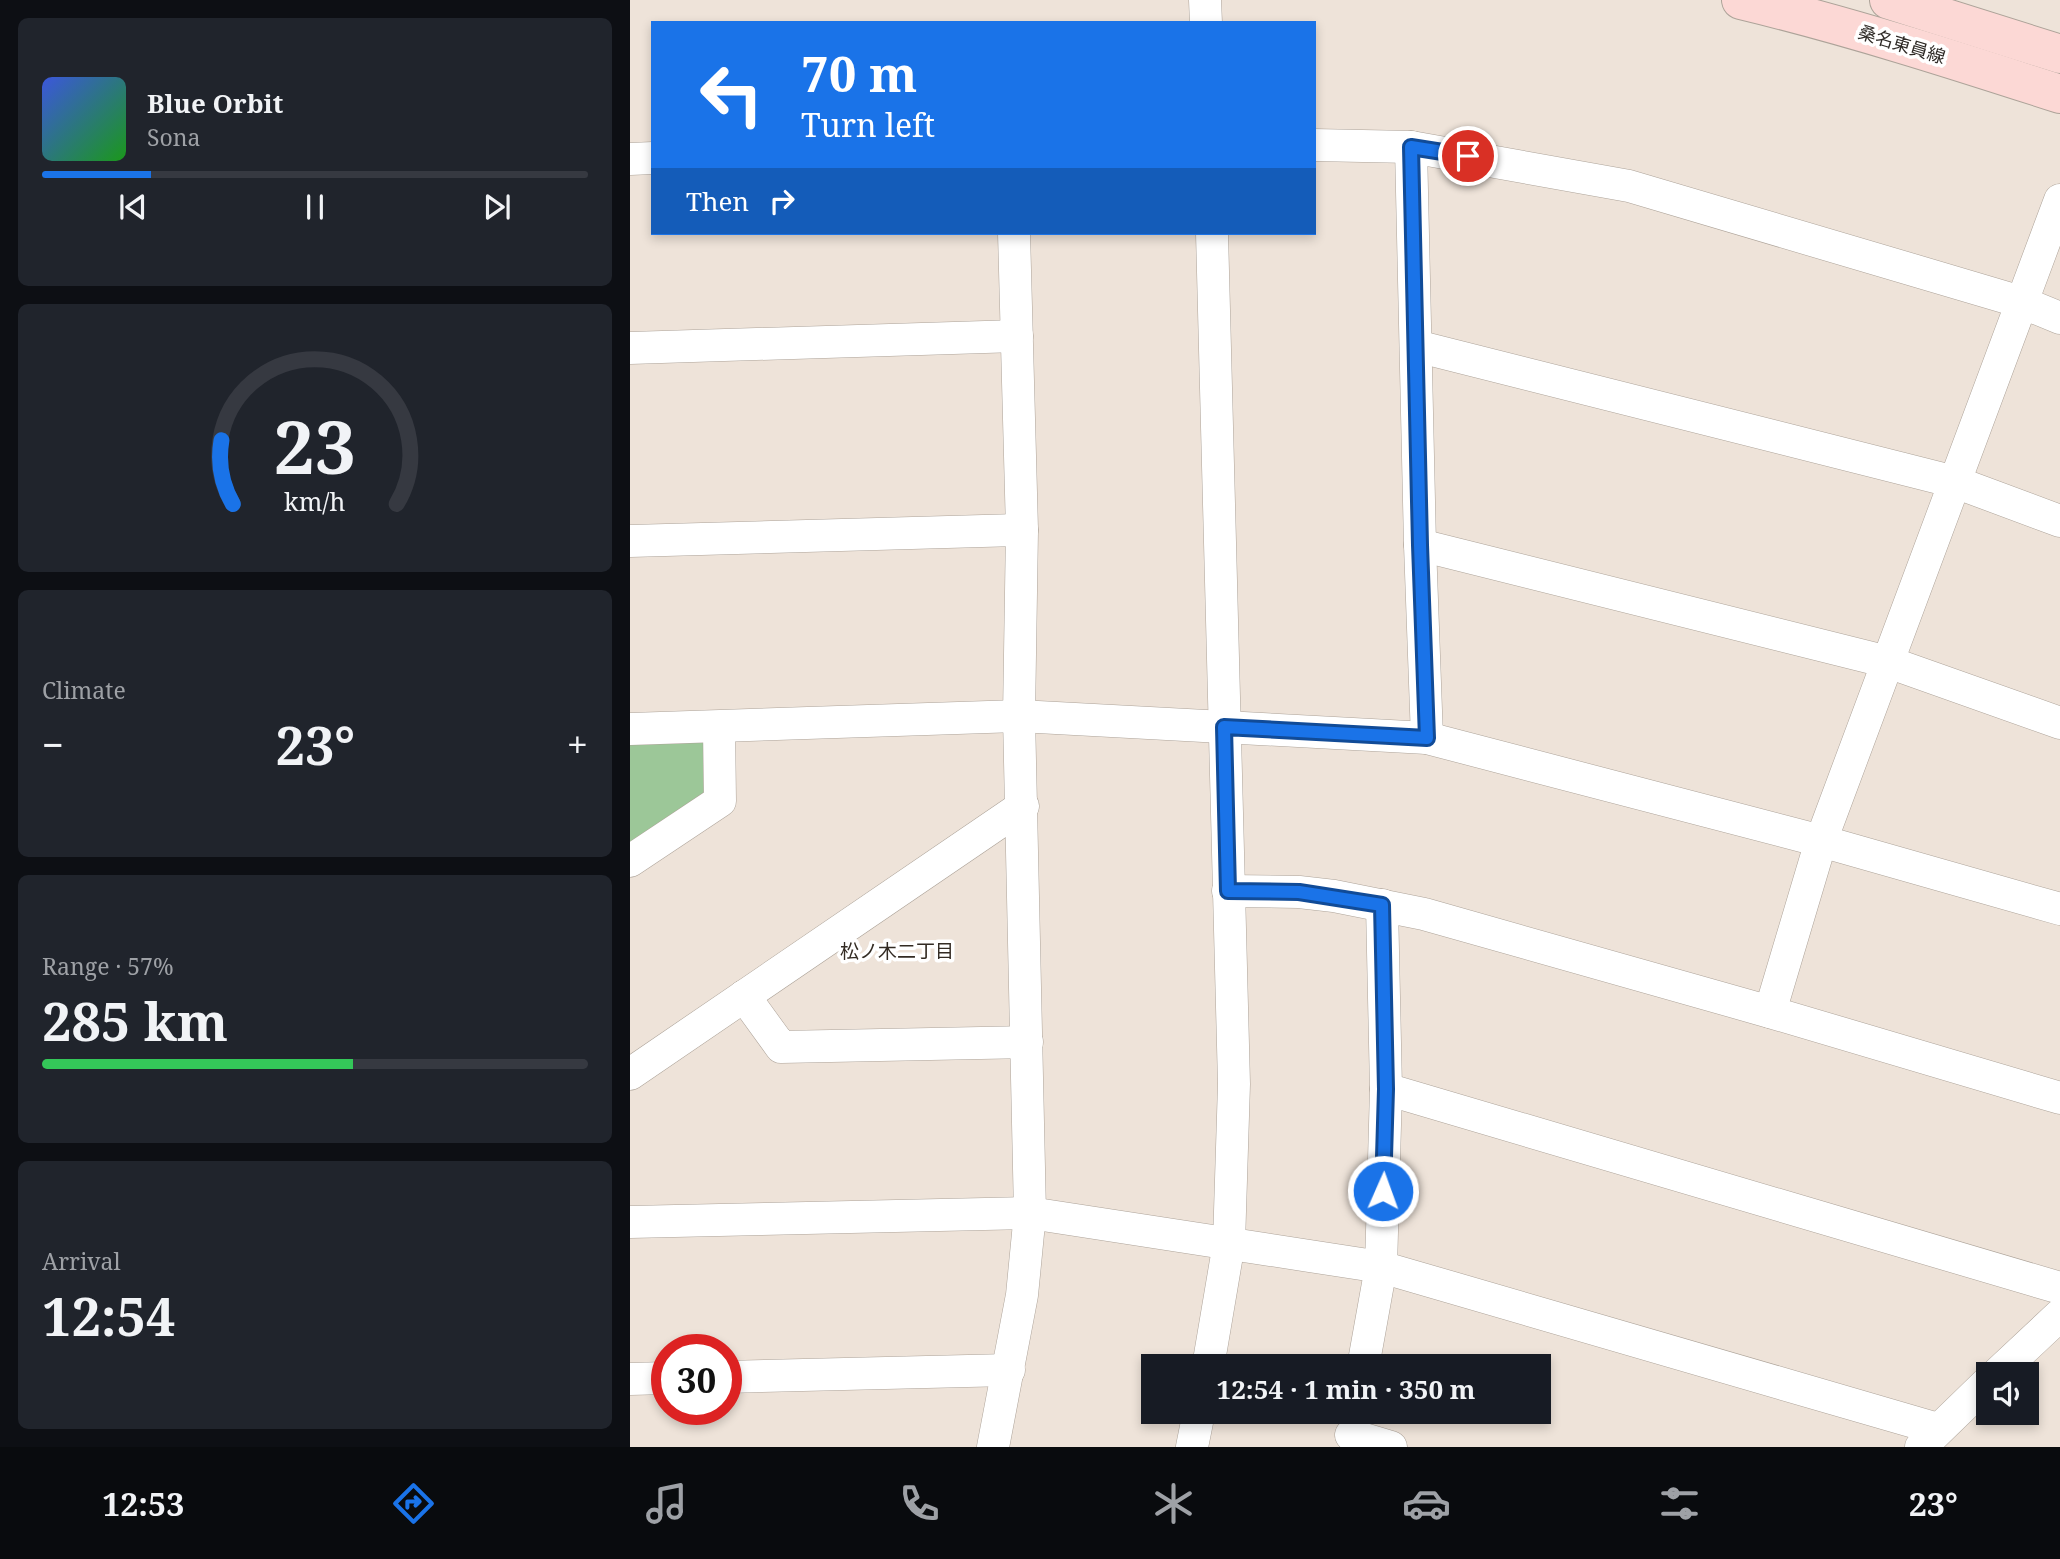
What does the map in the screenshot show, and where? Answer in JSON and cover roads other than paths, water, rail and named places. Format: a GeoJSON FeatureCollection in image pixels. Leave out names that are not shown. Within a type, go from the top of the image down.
{"type":"FeatureCollection","features":[{"type":"Feature","properties":{"kind":"main road","name":"桑名東員線"},"geometry":{"type":"LineString","coordinates":[[1741,0],[1876,36],[2060,94]]}},
{"type":"Feature","properties":{"kind":"main road"},"geometry":{"type":"LineString","coordinates":[[1889,0],[2060,54]]}},
{"type":"Feature","properties":{"kind":"street"},"geometry":{"type":"LineString","coordinates":[[1205,0],[1206,21]]}},
{"type":"Feature","properties":{"kind":"street"},"geometry":{"type":"LineString","coordinates":[[1316,145],[1411,147],[1629,186],[2021,303],[2060,318]]}},
{"type":"Feature","properties":{"kind":"street"},"geometry":{"type":"LineString","coordinates":[[1411,147],[1427,738]]}},
{"type":"Feature","properties":{"kind":"street"},"geometry":{"type":"LineString","coordinates":[[630,159],[651,158]]}},
{"type":"Feature","properties":{"kind":"street"},"geometry":{"type":"LineString","coordinates":[[1770,1012],[1822,841],[2060,200]]}},
{"type":"Feature","properties":{"kind":"street"},"geometry":{"type":"LineString","coordinates":[[993,1447],[1021,1295],[1030,1213],[1019,716],[1022,530],[1014,235]]}},
{"type":"Feature","properties":{"kind":"street"},"geometry":{"type":"LineString","coordinates":[[1210,1354],[1229,1243],[1234,1084],[1212,235]]}},
{"type":"Feature","properties":{"kind":"street"},"geometry":{"type":"LineString","coordinates":[[630,348],[1017,336]]}},
{"type":"Feature","properties":{"kind":"street"},"geometry":{"type":"LineString","coordinates":[[1416,346],[1955,482],[2060,521]]}},
{"type":"Feature","properties":{"kind":"street"},"geometry":{"type":"LineString","coordinates":[[630,541],[1022,530]]}},
{"type":"Feature","properties":{"kind":"street"},"geometry":{"type":"LineString","coordinates":[[1420,545],[1888,662],[2060,723]]}},
{"type":"Feature","properties":{"kind":"street"},"geometry":{"type":"LineString","coordinates":[[630,729],[1019,716],[1427,738],[1822,841],[2060,909]]}},
{"type":"Feature","properties":{"kind":"street"},"geometry":{"type":"LineString","coordinates":[[630,860],[720,801],[719,727]]}},
{"type":"Feature","properties":{"kind":"street"},"geometry":{"type":"LineString","coordinates":[[630,1074],[1023,806]]}},
{"type":"Feature","properties":{"kind":"street"},"geometry":{"type":"LineString","coordinates":[[1228,891],[1299,892],[1382,905],[1486,930],[2060,1098]]}},
{"type":"Feature","properties":{"kind":"street"},"geometry":{"type":"LineString","coordinates":[[1365,1354],[1381,1266],[1386,1089],[1382,905]]}},
{"type":"Feature","properties":{"kind":"street"},"geometry":{"type":"LineString","coordinates":[[744,996],[781,1047],[1027,1042]]}},
{"type":"Feature","properties":{"kind":"street"},"geometry":{"type":"LineString","coordinates":[[1386,1089],[2060,1288]]}},
{"type":"Feature","properties":{"kind":"street"},"geometry":{"type":"LineString","coordinates":[[630,1222],[1030,1213],[1381,1266],[1930,1438],[1976,1394]]}},
{"type":"Feature","properties":{"kind":"street"},"geometry":{"type":"LineString","coordinates":[[2010,1362],[2060,1315]]}},
{"type":"Feature","properties":{"kind":"street"},"geometry":{"type":"LineString","coordinates":[[742,1377],[1009,1370]]}},
{"type":"Feature","properties":{"kind":"street"},"geometry":{"type":"LineString","coordinates":[[630,1379],[651,1378]]}},
{"type":"Feature","properties":{"kind":"street"},"geometry":{"type":"LineString","coordinates":[[1192,1447],[1197,1424]]}},
{"type":"Feature","properties":{"kind":"street"},"geometry":{"type":"LineString","coordinates":[[1352,1432],[1391,1447]]}},
{"type":"Feature","properties":{"kind":"district","name":"松ノ木二丁目"},"geometry":{"type":"Point","coordinates":[897,951]}}]}
